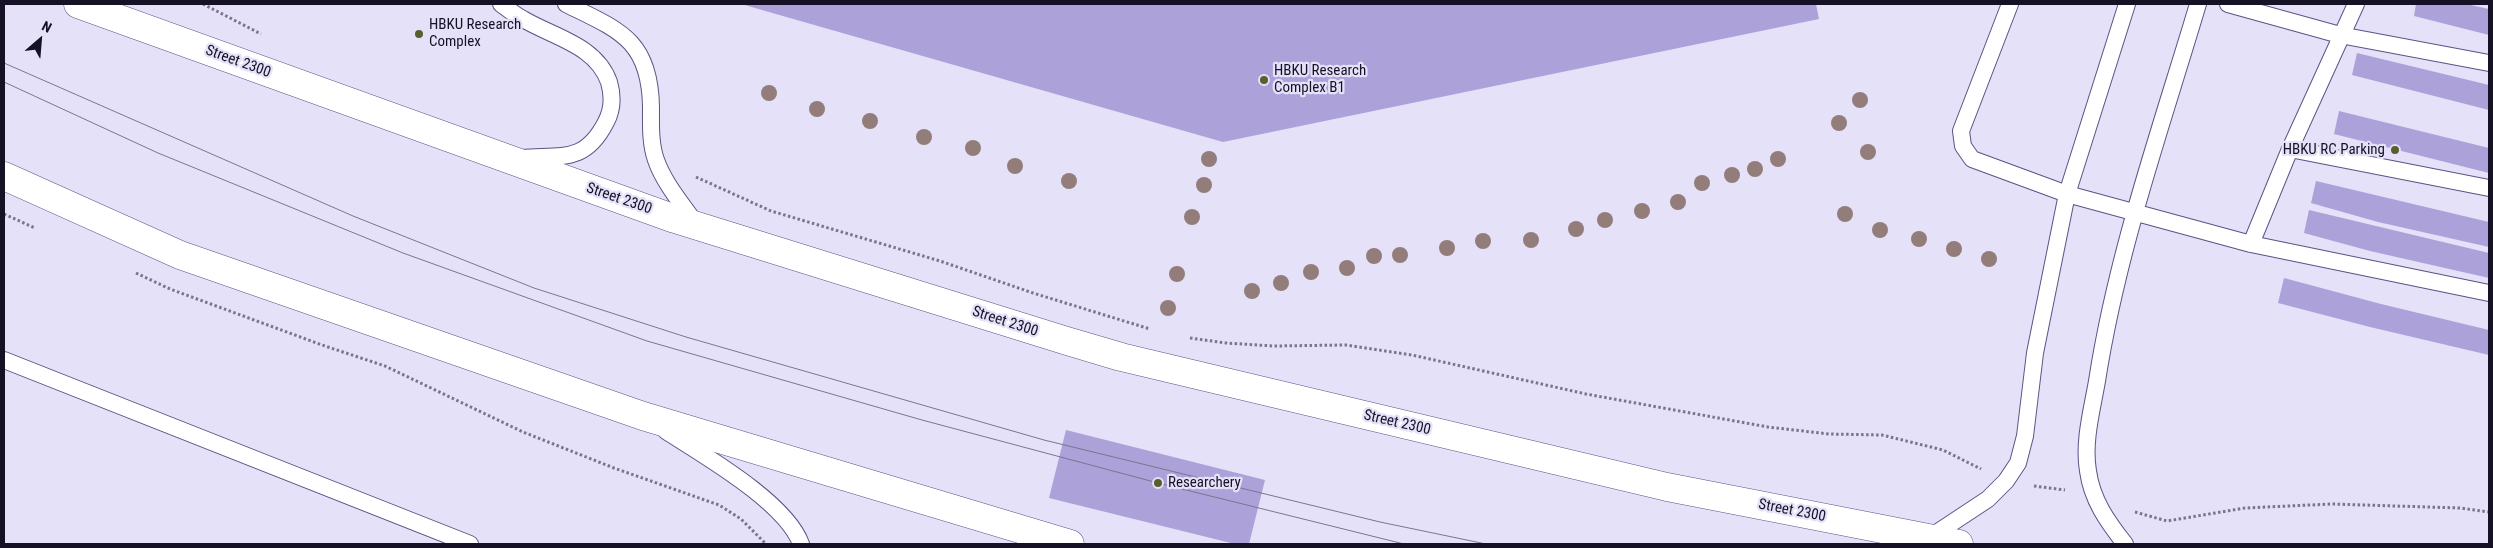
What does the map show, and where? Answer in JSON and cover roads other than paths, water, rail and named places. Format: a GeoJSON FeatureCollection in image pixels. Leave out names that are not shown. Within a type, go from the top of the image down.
{"type":"FeatureCollection","features":[{"type":"Feature","properties":{"kind":"street","name":"Street 2300"},"geometry":{"type":"LineString","coordinates":[[81,5],[505,159],[696,224],[1121,357],[1667,487],[1959,544]]}},
{"type":"Feature","properties":{"kind":"street"},"geometry":{"type":"LineString","coordinates":[[4,176],[180,255],[643,416],[1070,544]]}},
{"type":"Feature","properties":{"kind":"lane"},"geometry":{"type":"LineString","coordinates":[[501,4],[522,19],[582,48],[605,72],[613,95],[610,115],[598,139],[581,152],[505,159]]}},
{"type":"Feature","properties":{"kind":"lane"},"geometry":{"type":"LineString","coordinates":[[566,4],[621,32],[639,52],[649,78],[651,132],[655,159],[664,178],[696,224]]}},
{"type":"Feature","properties":{"kind":"lane"},"geometry":{"type":"LineString","coordinates":[[2010,4],[1961,131],[1963,146],[1972,159],[2067,194],[2251,244],[2489,293]]}},
{"type":"Feature","properties":{"kind":"lane"},"geometry":{"type":"LineString","coordinates":[[1929,538],[1988,499],[2006,481],[2018,463],[2025,436],[2035,354],[2067,194],[2127,4]]}},
{"type":"Feature","properties":{"kind":"lane"},"geometry":{"type":"LineString","coordinates":[[2125,544],[2106,520],[2093,495],[2087,469],[2087,444],[2111,301],[2198,4]]}},
{"type":"Feature","properties":{"kind":"lane"},"geometry":{"type":"LineString","coordinates":[[2228,4],[2340,35],[2489,63]]}},
{"type":"Feature","properties":{"kind":"lane"},"geometry":{"type":"LineString","coordinates":[[2251,244],[2290,149],[2340,35],[2356,4]]}},
{"type":"Feature","properties":{"kind":"lane"},"geometry":{"type":"LineString","coordinates":[[2290,149],[2489,188]]}},
{"type":"Feature","properties":{"kind":"lane"},"geometry":{"type":"LineString","coordinates":[[4,360],[470,544]]}},
{"type":"Feature","properties":{"kind":"lane"},"geometry":{"type":"LineString","coordinates":[[643,416],[751,488],[778,512],[802,544]]}},
{"type":"Feature","properties":{"kind":"tram line"},"geometry":{"type":"LineString","coordinates":[[4,63],[353,216],[534,288],[686,337],[1044,440],[1380,522],[1486,544]]}},
{"type":"Feature","properties":{"kind":"tram line"},"geometry":{"type":"LineString","coordinates":[[4,82],[158,153],[403,253],[647,341],[922,420],[1158,483],[1404,544]]}},
{"type":"Feature","properties":{"kind":"place","name":"HBKU Research Complex"},"geometry":{"type":"Point","coordinates":[419,34]}},
{"type":"Feature","properties":{"kind":"place","name":"HBKU Research Complex B1"},"geometry":{"type":"Point","coordinates":[1264,80]}},
{"type":"Feature","properties":{"kind":"place","name":"HBKU RC Parking"},"geometry":{"type":"Point","coordinates":[2395,150]}},
{"type":"Feature","properties":{"kind":"place","name":"Researchery"},"geometry":{"type":"Point","coordinates":[1158,483]}}]}
